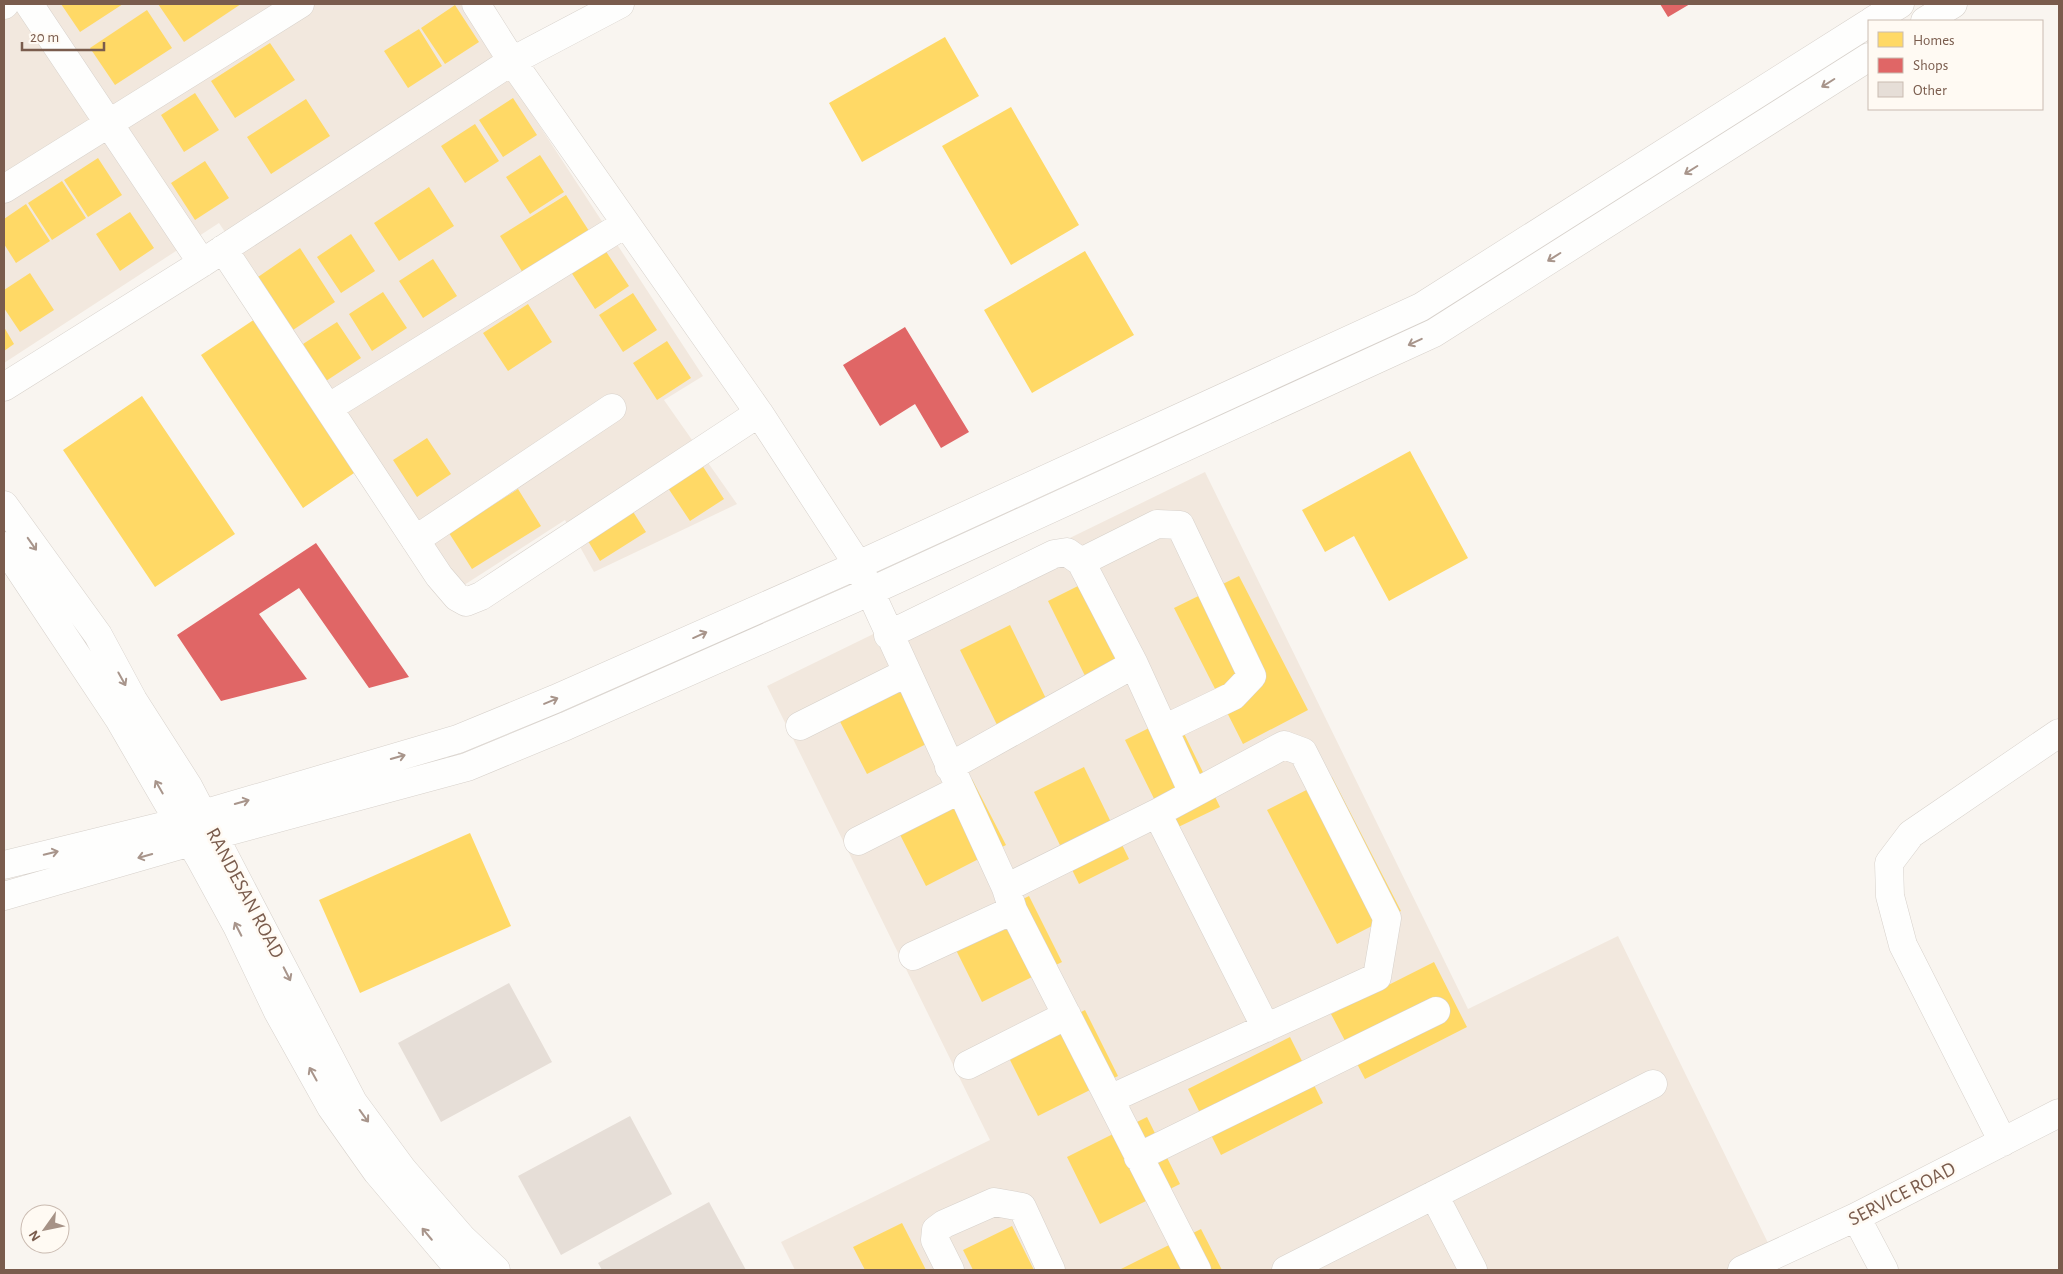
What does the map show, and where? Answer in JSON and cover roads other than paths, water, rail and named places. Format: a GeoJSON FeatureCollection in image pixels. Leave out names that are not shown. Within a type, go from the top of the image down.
{"type":"FeatureCollection","features":[{"type":"Feature","properties":{"kind":"street"},"geometry":{"type":"LineString","coordinates":[[28,4],[108,123],[213,256],[328,408],[439,576],[457,597],[466,602],[481,596],[759,413]]}},
{"type":"Feature","properties":{"kind":"street"},"geometry":{"type":"LineString","coordinates":[[4,189],[300,4]]}},
{"type":"Feature","properties":{"kind":"street"},"geometry":{"type":"LineString","coordinates":[[476,4],[512,61],[759,413],[858,566],[1009,899],[1138,1157],[1197,1270]]}},
{"type":"Feature","properties":{"kind":"street"},"geometry":{"type":"LineString","coordinates":[[4,388],[213,256],[512,61],[620,4]]}},
{"type":"Feature","properties":{"kind":"street"},"geometry":{"type":"LineString","coordinates":[[1874,20],[1900,4]]}},
{"type":"Feature","properties":{"kind":"street"},"geometry":{"type":"LineString","coordinates":[[1928,20],[1953,4]]}},
{"type":"Feature","properties":{"kind":"street"},"geometry":{"type":"LineString","coordinates":[[4,896],[197,828],[458,740],[858,566],[1420,307],[1868,24]]}},
{"type":"Feature","properties":{"kind":"street"},"geometry":{"type":"LineString","coordinates":[[4,865],[197,828],[467,767],[566,726],[869,592],[1434,333],[1868,58]]}},
{"type":"Feature","properties":{"kind":"street"},"geometry":{"type":"LineString","coordinates":[[328,408],[625,224]]}},
{"type":"Feature","properties":{"kind":"street"},"geometry":{"type":"LineString","coordinates":[[415,540],[612,408]]}},
{"type":"Feature","properties":{"kind":"street","name":"RANDESAN ROAD"},"geometry":{"type":"LineString","coordinates":[[4,505],[98,635],[134,700],[168,752],[237,926],[278,1012],[331,1107],[377,1172],[460,1270]]}},
{"type":"Feature","properties":{"kind":"street"},"geometry":{"type":"LineString","coordinates":[[1081,562],[1157,524],[1180,525],[1252,676],[1232,696],[1164,729]]}},
{"type":"Feature","properties":{"kind":"street","name":"RANDESAN ROAD"},"geometry":{"type":"LineString","coordinates":[[4,546],[119,719],[197,828],[353,1102],[403,1170],[462,1238],[496,1270]]}},
{"type":"Feature","properties":{"kind":"street"},"geometry":{"type":"LineString","coordinates":[[888,634],[1054,554],[1067,552],[1081,562],[1134,664],[1193,793]]}},
{"type":"Feature","properties":{"kind":"street"},"geometry":{"type":"LineString","coordinates":[[858,841],[1134,664]]}},
{"type":"Feature","properties":{"kind":"street"},"geometry":{"type":"LineString","coordinates":[[800,726],[906,673]]}},
{"type":"Feature","properties":{"kind":"street"},"geometry":{"type":"LineString","coordinates":[[2003,1142],[1903,945],[1890,896],[1889,863],[1911,834],[2059,733]]}},
{"type":"Feature","properties":{"kind":"street"},"geometry":{"type":"LineString","coordinates":[[913,956],[1157,813],[1284,745],[1304,752],[1387,918],[1377,977],[1110,1099]]}},
{"type":"Feature","properties":{"kind":"street"},"geometry":{"type":"LineString","coordinates":[[1157,813],[1266,1028]]}},
{"type":"Feature","properties":{"kind":"street"},"geometry":{"type":"LineString","coordinates":[[1138,1157],[1436,1012]]}},
{"type":"Feature","properties":{"kind":"street"},"geometry":{"type":"LineString","coordinates":[[968,1065],[1067,1015]]}},
{"type":"Feature","properties":{"kind":"street"},"geometry":{"type":"LineString","coordinates":[[1286,1270],[1653,1084]]}},
{"type":"Feature","properties":{"kind":"street","name":"SERVICE ROAD"},"geometry":{"type":"LineString","coordinates":[[1742,1270],[1856,1217],[2059,1113]]}},
{"type":"Feature","properties":{"kind":"street"},"geometry":{"type":"LineString","coordinates":[[1434,1195],[1473,1270]]}},
{"type":"Feature","properties":{"kind":"street"},"geometry":{"type":"LineString","coordinates":[[950,1270],[935,1240],[936,1230],[944,1224],[994,1202],[1022,1207],[1051,1270]]}},
{"type":"Feature","properties":{"kind":"street"},"geometry":{"type":"LineString","coordinates":[[1856,1217],[1884,1270]]}}]}
